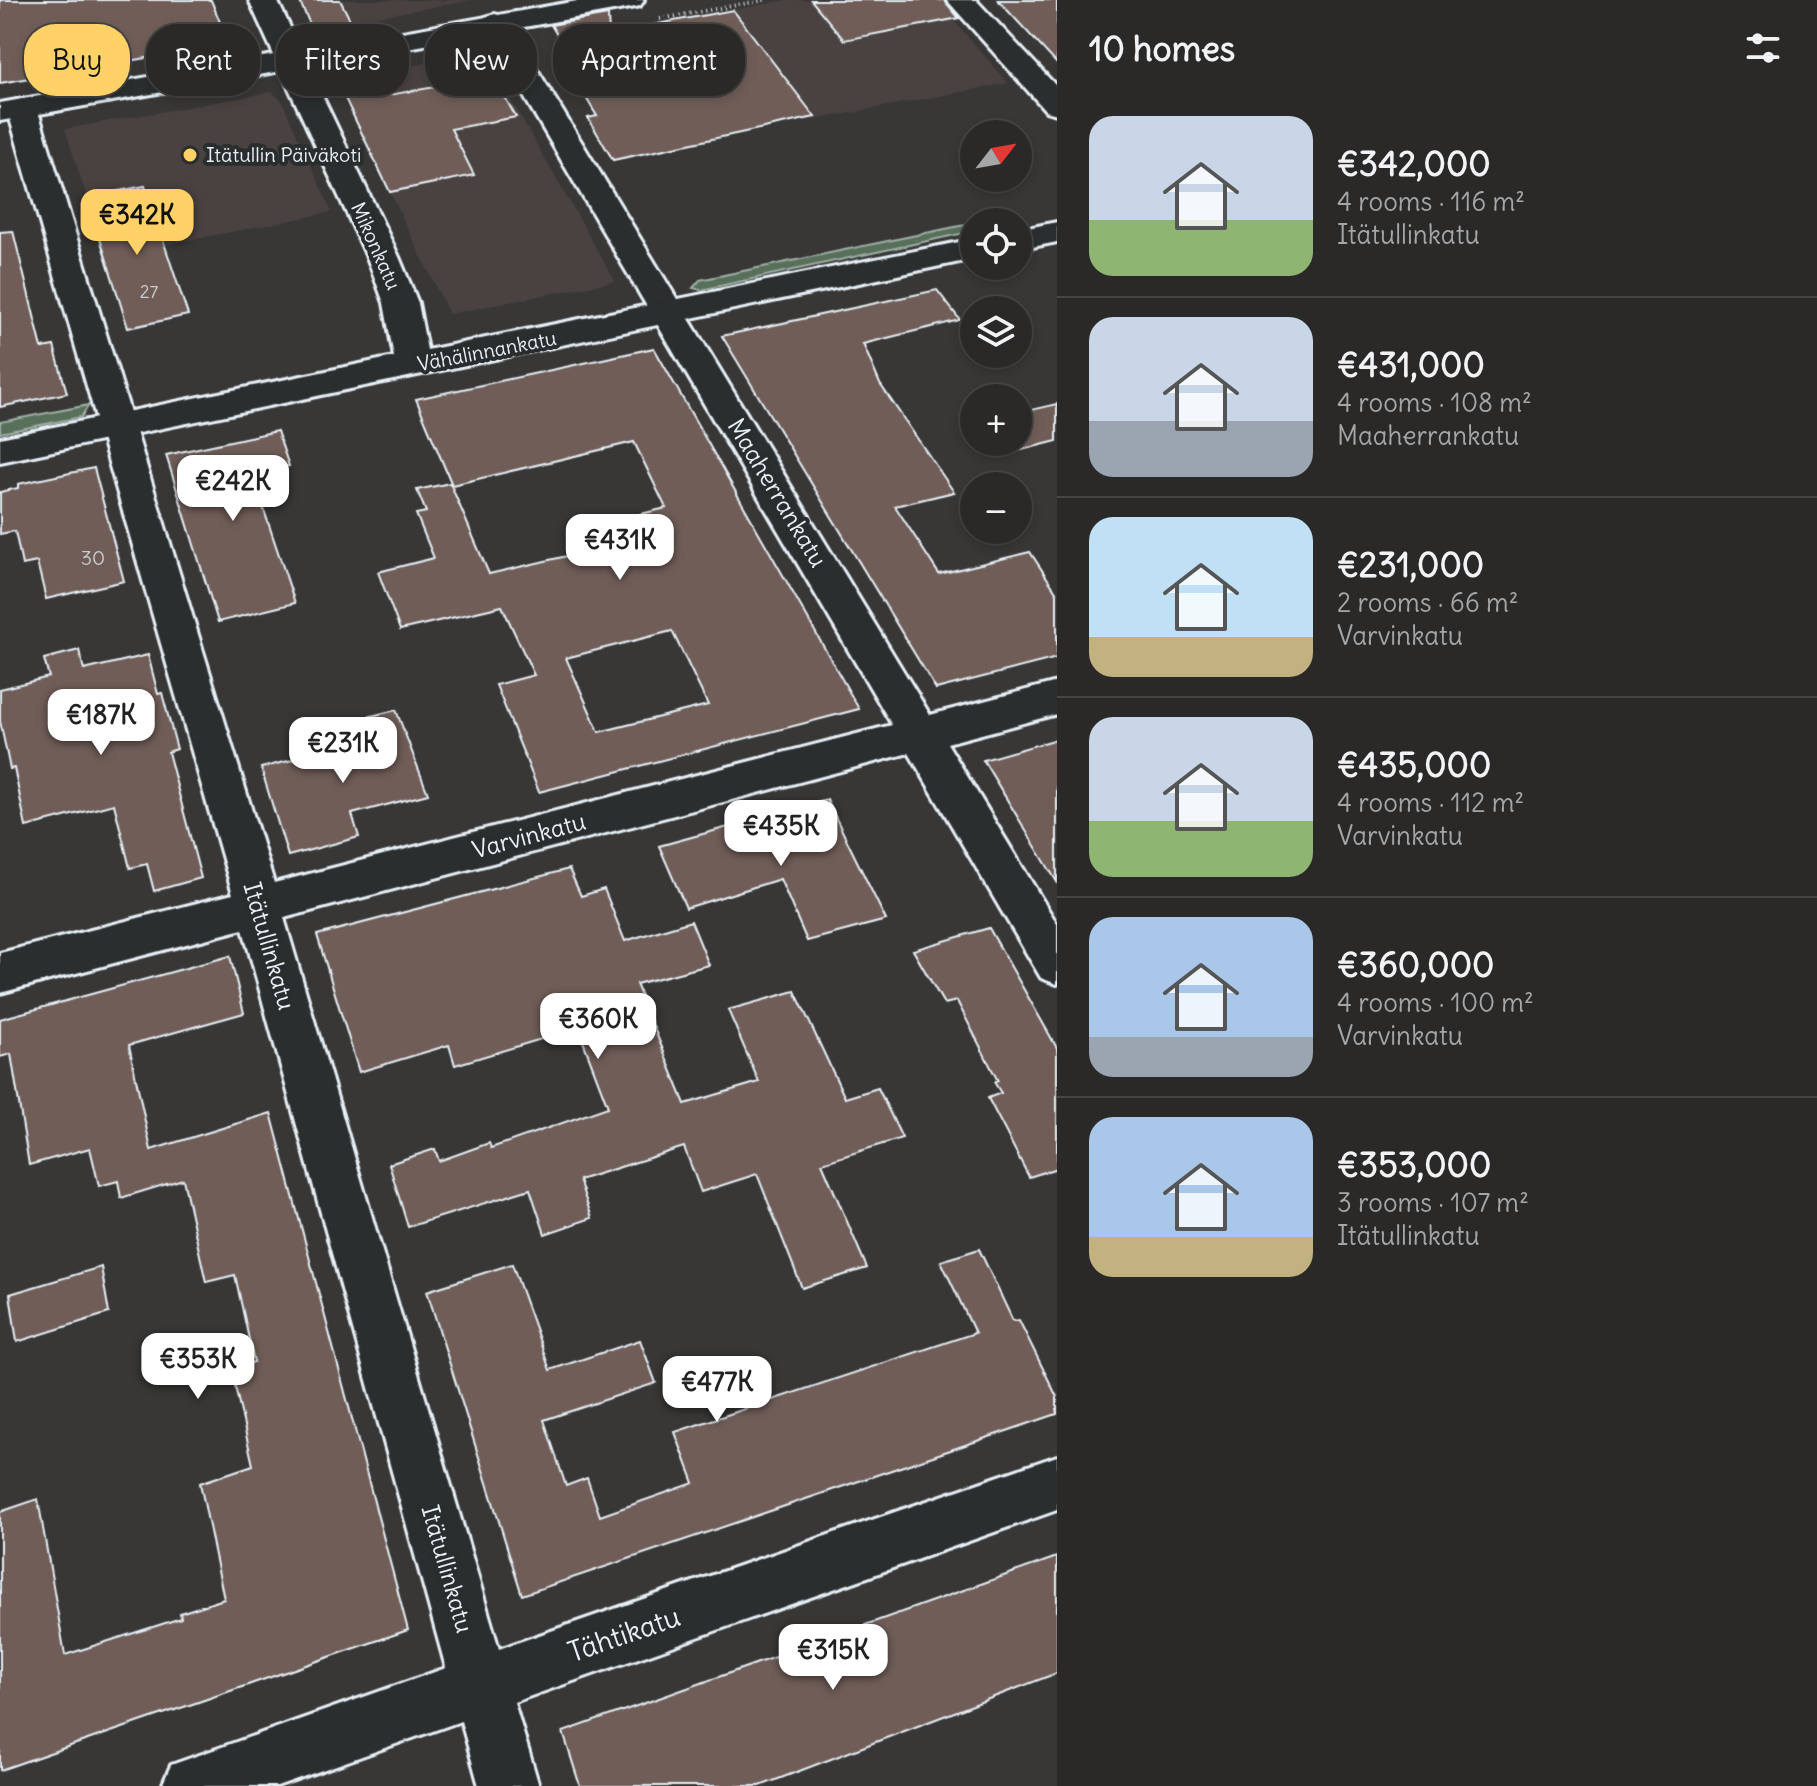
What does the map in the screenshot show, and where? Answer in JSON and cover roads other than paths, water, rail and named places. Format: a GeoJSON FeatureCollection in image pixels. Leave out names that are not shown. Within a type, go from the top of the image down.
{"type":"FeatureCollection","features":[{"type":"Feature","properties":{"kind":"street","name":"Mikonkatu"},"geometry":{"type":"LineString","coordinates":[[263,0],[276,28]]}},
{"type":"Feature","properties":{"kind":"street"},"geometry":{"type":"LineString","coordinates":[[409,39],[495,23],[564,5],[630,0]]}},
{"type":"Feature","properties":{"kind":"street"},"geometry":{"type":"LineString","coordinates":[[961,0],[1057,105]]}},
{"type":"Feature","properties":{"kind":"street","name":"Maaherrankatu"},"geometry":{"type":"LineString","coordinates":[[495,23],[1057,964]]}},
{"type":"Feature","properties":{"kind":"street"},"geometry":{"type":"LineString","coordinates":[[11,110],[276,64]]}},
{"type":"Feature","properties":{"kind":"street","name":"Mikonkatu"},"geometry":{"type":"LineString","coordinates":[[307,96],[401,303],[413,366]]}},
{"type":"Feature","properties":{"kind":"street","name":"Itätullinkatu"},"geometry":{"type":"LineString","coordinates":[[11,110],[118,426],[259,907],[509,1786]]}},
{"type":"Feature","properties":{"kind":"street"},"geometry":{"type":"LineString","coordinates":[[1032,237],[1057,232]]}},
{"type":"Feature","properties":{"kind":"street","name":"Vähälinnankatu"},"geometry":{"type":"LineString","coordinates":[[0,450],[960,252]]}},
{"type":"Feature","properties":{"kind":"street","name":"Varvinkatu"},"geometry":{"type":"LineString","coordinates":[[0,973],[1057,698]]}},
{"type":"Feature","properties":{"kind":"street","name":"Tähtikatu"},"geometry":{"type":"LineString","coordinates":[[192,1786],[1057,1483]]}},
{"type":"Feature","properties":{"kind":"place","name":"Itätullin Päiväkoti"},"geometry":{"type":"Point","coordinates":[190,155]}}]}
